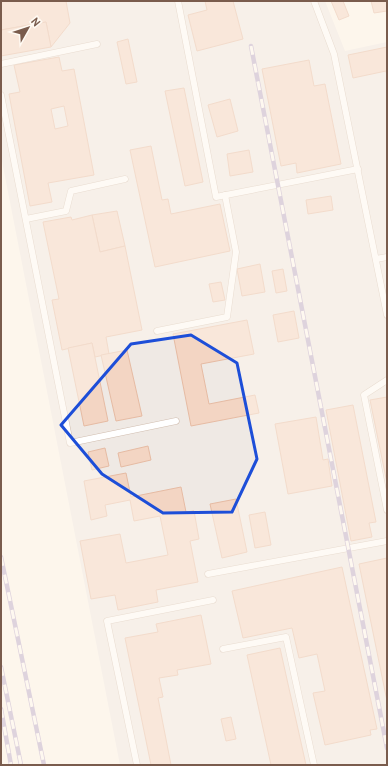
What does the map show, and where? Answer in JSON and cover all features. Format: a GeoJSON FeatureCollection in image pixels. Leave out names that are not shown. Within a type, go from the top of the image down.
{"type":"FeatureCollection","features":[{"type":"Feature","properties":{"kind":"lane"},"geometry":{"type":"LineString","coordinates":[[178,1],[216,197],[358,169]]}},
{"type":"Feature","properties":{"kind":"lane"},"geometry":{"type":"LineString","coordinates":[[314,1],[334,54],[387,315]]}},
{"type":"Feature","properties":{"kind":"lane"},"geometry":{"type":"LineString","coordinates":[[1,64],[97,44]]}},
{"type":"Feature","properties":{"kind":"lane"},"geometry":{"type":"LineString","coordinates":[[1,95],[70,443],[176,421]]}},
{"type":"Feature","properties":{"kind":"lane"},"geometry":{"type":"LineString","coordinates":[[26,219],[66,211],[70,191],[125,179]]}},
{"type":"Feature","properties":{"kind":"lane"},"geometry":{"type":"LineString","coordinates":[[157,331],[227,317],[236,252],[225,195]]}},
{"type":"Feature","properties":{"kind":"lane"},"geometry":{"type":"LineString","coordinates":[[376,259],[387,257]]}},
{"type":"Feature","properties":{"kind":"lane"},"geometry":{"type":"LineString","coordinates":[[387,380],[364,394],[387,510]]}},
{"type":"Feature","properties":{"kind":"lane"},"geometry":{"type":"LineString","coordinates":[[208,574],[387,541]]}},
{"type":"Feature","properties":{"kind":"lane"},"geometry":{"type":"LineString","coordinates":[[137,765],[106,621],[213,600]]}},
{"type":"Feature","properties":{"kind":"lane"},"geometry":{"type":"LineString","coordinates":[[223,649],[286,637],[314,765]]}},
{"type":"Feature","properties":{"kind":"highlighted area"},"geometry":{"type":"Polygon","coordinates":[[[191,335],[237,363],[257,459],[232,512],[163,513],[102,474],[61,425],[131,344],[191,335]]]}},
{"type":"Feature","properties":{"kind":"shaded area"},"geometry":{"type":"Polygon","coordinates":[[[1,1],[325,1],[345,51],[387,42],[387,765],[120,765],[1,156],[1,1]]]}},
{"type":"Feature","properties":{"kind":"building"},"geometry":{"type":"Polygon","coordinates":[[[1,1],[66,1],[70,23],[51,47],[46,22],[1,30],[1,1]]]}},
{"type":"Feature","properties":{"kind":"building"},"geometry":{"type":"Polygon","coordinates":[[[205,1],[233,1],[243,39],[197,51],[188,15],[207,10],[205,1]]]}},
{"type":"Feature","properties":{"kind":"building"},"geometry":{"type":"Polygon","coordinates":[[[331,1],[343,1],[349,16],[339,20],[331,1]]]}},
{"type":"Feature","properties":{"kind":"building"},"geometry":{"type":"Polygon","coordinates":[[[371,1],[387,1],[387,11],[374,13],[371,1]]]}},
{"type":"Feature","properties":{"kind":"building"},"geometry":{"type":"Polygon","coordinates":[[[46,22],[51,47],[1,56],[1,30],[46,22]]]}},
{"type":"Feature","properties":{"kind":"building"},"geometry":{"type":"Polygon","coordinates":[[[128,39],[137,82],[126,84],[117,42],[128,39]]]}},
{"type":"Feature","properties":{"kind":"building"},"geometry":{"type":"Polygon","coordinates":[[[387,47],[387,76],[386,71],[353,78],[348,55],[387,47]]]}},
{"type":"Feature","properties":{"kind":"building"},"geometry":{"type":"Polygon","coordinates":[[[59,57],[62,71],[74,69],[94,175],[48,183],[52,202],[30,206],[9,94],[20,92],[14,65],[59,57]],[[64,106],[51,109],[55,129],[68,126],[64,106]]]}},
{"type":"Feature","properties":{"kind":"building"},"geometry":{"type":"Polygon","coordinates":[[[309,60],[314,86],[325,84],[341,164],[297,173],[296,163],[281,166],[262,69],[309,60]]]}},
{"type":"Feature","properties":{"kind":"building"},"geometry":{"type":"Polygon","coordinates":[[[184,88],[203,182],[185,186],[165,91],[184,88]]]}},
{"type":"Feature","properties":{"kind":"building"},"geometry":{"type":"Polygon","coordinates":[[[230,99],[238,131],[217,137],[208,105],[230,99]]]}},
{"type":"Feature","properties":{"kind":"building"},"geometry":{"type":"Polygon","coordinates":[[[151,146],[162,200],[168,199],[171,214],[220,204],[230,251],[155,267],[130,150],[151,146]]]}},
{"type":"Feature","properties":{"kind":"building"},"geometry":{"type":"Polygon","coordinates":[[[249,150],[253,172],[230,176],[227,154],[249,150]]]}},
{"type":"Feature","properties":{"kind":"building"},"geometry":{"type":"Polygon","coordinates":[[[331,196],[333,210],[308,214],[306,200],[331,196]]]}},
{"type":"Feature","properties":{"kind":"building"},"geometry":{"type":"Polygon","coordinates":[[[117,211],[125,246],[100,252],[92,215],[117,211]]]}},
{"type":"Feature","properties":{"kind":"building"},"geometry":{"type":"Polygon","coordinates":[[[92,215],[100,252],[125,246],[142,330],[106,337],[109,354],[95,357],[92,343],[62,350],[52,300],[59,299],[43,222],[71,217],[72,220],[92,215]]]}},
{"type":"Feature","properties":{"kind":"building"},"geometry":{"type":"Polygon","coordinates":[[[260,264],[265,292],[242,296],[237,269],[260,264]]]}},
{"type":"Feature","properties":{"kind":"building"},"geometry":{"type":"Polygon","coordinates":[[[283,269],[287,291],[276,293],[272,271],[283,269]]]}},
{"type":"Feature","properties":{"kind":"building"},"geometry":{"type":"Polygon","coordinates":[[[221,282],[225,300],[213,302],[209,284],[221,282]]]}},
{"type":"Feature","properties":{"kind":"building"},"geometry":{"type":"Polygon","coordinates":[[[294,311],[299,338],[278,342],[273,315],[294,311]]]}},
{"type":"Feature","properties":{"kind":"building"},"geometry":{"type":"Polygon","coordinates":[[[247,320],[254,354],[201,364],[209,404],[255,395],[259,413],[191,426],[173,334],[247,320]]]}},
{"type":"Feature","properties":{"kind":"building"},"geometry":{"type":"Polygon","coordinates":[[[92,343],[108,421],[84,426],[68,348],[92,343]]]}},
{"type":"Feature","properties":{"kind":"building"},"geometry":{"type":"Polygon","coordinates":[[[127,350],[142,416],[116,421],[101,355],[127,350]]]}},
{"type":"Feature","properties":{"kind":"building"},"geometry":{"type":"Polygon","coordinates":[[[387,397],[387,483],[370,400],[387,397]]]}},
{"type":"Feature","properties":{"kind":"building"},"geometry":{"type":"Polygon","coordinates":[[[353,405],[376,522],[369,523],[372,537],[351,541],[326,410],[353,405]]]}},
{"type":"Feature","properties":{"kind":"building"},"geometry":{"type":"Polygon","coordinates":[[[316,417],[323,460],[328,459],[332,486],[288,494],[275,424],[316,417]]]}},
{"type":"Feature","properties":{"kind":"building"},"geometry":{"type":"Polygon","coordinates":[[[148,446],[151,460],[121,467],[118,453],[148,446]]]}},
{"type":"Feature","properties":{"kind":"building"},"geometry":{"type":"Polygon","coordinates":[[[105,448],[109,466],[92,470],[88,452],[105,448]]]}},
{"type":"Feature","properties":{"kind":"building"},"geometry":{"type":"Polygon","coordinates":[[[126,473],[131,497],[181,487],[186,512],[194,511],[199,539],[190,541],[198,582],[156,590],[158,602],[118,610],[115,595],[91,599],[80,541],[120,534],[126,563],[168,555],[160,516],[134,521],[130,500],[105,505],[107,516],[91,520],[84,481],[126,473]]]}},
{"type":"Feature","properties":{"kind":"building"},"geometry":{"type":"Polygon","coordinates":[[[236,499],[247,552],[222,558],[210,504],[236,499]]]}},
{"type":"Feature","properties":{"kind":"building"},"geometry":{"type":"Polygon","coordinates":[[[265,512],[271,545],[255,548],[249,515],[265,512]]]}},
{"type":"Feature","properties":{"kind":"building"},"geometry":{"type":"Polygon","coordinates":[[[387,558],[387,701],[359,564],[387,558]]]}},
{"type":"Feature","properties":{"kind":"building"},"geometry":{"type":"Polygon","coordinates":[[[342,567],[377,729],[370,730],[371,735],[325,745],[313,693],[325,691],[317,654],[299,658],[292,628],[243,638],[232,591],[342,567]]]}},
{"type":"Feature","properties":{"kind":"building"},"geometry":{"type":"Polygon","coordinates":[[[201,615],[211,664],[177,670],[178,675],[159,678],[163,697],[158,698],[171,765],[151,765],[125,638],[158,632],[156,624],[201,615]]]}},
{"type":"Feature","properties":{"kind":"building"},"geometry":{"type":"Polygon","coordinates":[[[280,648],[306,765],[271,765],[247,655],[280,648]]]}},
{"type":"Feature","properties":{"kind":"building"},"geometry":{"type":"Polygon","coordinates":[[[231,717],[236,739],[226,741],[221,719],[231,717]]]}},
{"type":"Feature","properties":{"kind":"railway"},"geometry":{"type":"LineString","coordinates":[[251,46],[387,748]]}},
{"type":"Feature","properties":{"kind":"railway"},"geometry":{"type":"LineString","coordinates":[[1,557],[44,765]]}},
{"type":"Feature","properties":{"kind":"railway"},"geometry":{"type":"LineString","coordinates":[[1,667],[21,765]]}},
{"type":"Feature","properties":{"kind":"railway"},"geometry":{"type":"LineString","coordinates":[[1,709],[11,765]]}}]}
